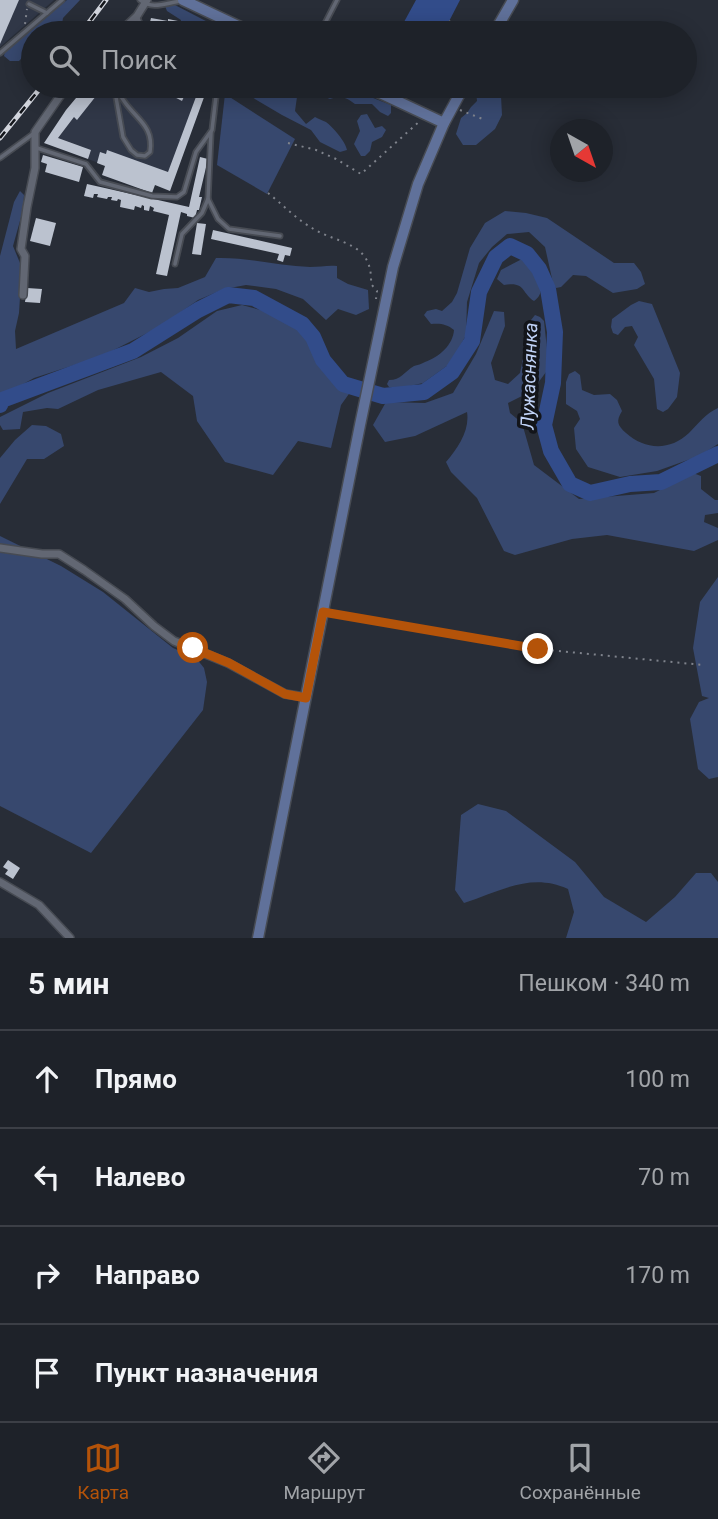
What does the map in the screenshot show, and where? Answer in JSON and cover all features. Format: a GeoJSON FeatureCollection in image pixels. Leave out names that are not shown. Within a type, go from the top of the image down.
{"type":"FeatureCollection","features":[{"type":"Feature","properties":{"kind":"main road"},"geometry":{"type":"LineString","coordinates":[[184,0],[228,21]]}},
{"type":"Feature","properties":{"kind":"main road"},"geometry":{"type":"LineString","coordinates":[[501,21],[513,0]]}},
{"type":"Feature","properties":{"kind":"main road"},"geometry":{"type":"LineString","coordinates":[[392,98],[444,123]]}},
{"type":"Feature","properties":{"kind":"main road"},"geometry":{"type":"LineString","coordinates":[[258,938],[393,267],[418,184],[458,98]]}},
{"type":"Feature","properties":{"kind":"street"},"geometry":{"type":"LineString","coordinates":[[131,21],[143,1]]}},
{"type":"Feature","properties":{"kind":"street"},"geometry":{"type":"LineString","coordinates":[[23,295],[25,256],[21,249],[35,167],[35,132],[59,98]]}},
{"type":"Feature","properties":{"kind":"street"},"geometry":{"type":"LineString","coordinates":[[0,548],[59,554],[125,599],[174,641],[229,663],[285,694],[306,698]]}},
{"type":"Feature","properties":{"kind":"street"},"geometry":{"type":"LineString","coordinates":[[0,883],[39,905],[70,938]]}},
{"type":"Feature","properties":{"kind":"lane"},"geometry":{"type":"LineString","coordinates":[[38,21],[62,0]]}},
{"type":"Feature","properties":{"kind":"lane"},"geometry":{"type":"LineString","coordinates":[[143,1],[153,6],[184,0]]}},
{"type":"Feature","properties":{"kind":"lane"},"geometry":{"type":"LineString","coordinates":[[326,21],[337,0]]}},
{"type":"Feature","properties":{"kind":"lane"},"geometry":{"type":"LineString","coordinates":[[29,4],[47,13]]}},
{"type":"Feature","properties":{"kind":"lane"},"geometry":{"type":"LineString","coordinates":[[136,16],[138,21]]}},
{"type":"Feature","properties":{"kind":"lane"},"geometry":{"type":"LineString","coordinates":[[0,52],[21,35]]}},
{"type":"Feature","properties":{"kind":"lane"},"geometry":{"type":"LineString","coordinates":[[117,98],[123,137],[137,156],[145,156],[150,152],[151,141],[146,126],[122,98]]}},
{"type":"Feature","properties":{"kind":"lane"},"geometry":{"type":"LineString","coordinates":[[175,264],[183,234],[202,212],[208,198],[215,98]]}},
{"type":"Feature","properties":{"kind":"lane"},"geometry":{"type":"LineString","coordinates":[[35,147],[86,164],[100,182],[152,196],[177,197],[184,192],[196,152],[212,130]]}},
{"type":"Feature","properties":{"kind":"lane"},"geometry":{"type":"LineString","coordinates":[[0,158],[35,132]]}},
{"type":"Feature","properties":{"kind":"lane"},"geometry":{"type":"LineString","coordinates":[[208,198],[218,219],[229,229],[280,236]]}},
{"type":"Feature","properties":{"kind":"path"},"geometry":{"type":"LineString","coordinates":[[26,21],[29,4]]}},
{"type":"Feature","properties":{"kind":"path"},"geometry":{"type":"LineString","coordinates":[[461,110],[485,120]]}},
{"type":"Feature","properties":{"kind":"path"},"geometry":{"type":"LineString","coordinates":[[288,143],[316,150],[361,174],[420,122],[425,113]]}},
{"type":"Feature","properties":{"kind":"path"},"geometry":{"type":"LineString","coordinates":[[268,193],[312,229],[358,249],[371,272],[370,284],[377,291],[375,309]]}},
{"type":"Feature","properties":{"kind":"path"},"geometry":{"type":"LineString","coordinates":[[323,612],[538,649],[703,665]]}},
{"type":"Feature","properties":{"kind":"shaded area"},"geometry":{"type":"Polygon","coordinates":[[[0,0],[54,0],[30,21],[21,21],[21,29],[0,47],[0,0]]]}},
{"type":"Feature","properties":{"kind":"shaded area"},"geometry":{"type":"Polygon","coordinates":[[[67,0],[80,0],[62,21],[42,21],[67,0]]]}},
{"type":"Feature","properties":{"kind":"shaded area"},"geometry":{"type":"Polygon","coordinates":[[[416,0],[460,0],[449,21],[405,21],[416,0]]]}},
{"type":"Feature","properties":{"kind":"shaded area"},"geometry":{"type":"Polygon","coordinates":[[[173,4],[206,21],[181,21],[167,11],[165,6],[173,4]]]}},
{"type":"Feature","properties":{"kind":"shaded area"},"geometry":{"type":"Polygon","coordinates":[[[21,39],[19,61],[10,61],[4,56],[21,39]]]}},
{"type":"Feature","properties":{"kind":"shaded area"},"geometry":{"type":"Polygon","coordinates":[[[80,98],[196,98],[163,188],[88,159],[91,150],[58,138],[74,117],[80,98]]]}},
{"type":"Feature","properties":{"kind":"shaded area"},"geometry":{"type":"Polygon","coordinates":[[[225,98],[231,98],[295,139],[267,194],[217,165],[225,98]]]}},
{"type":"Feature","properties":{"kind":"shaded area"},"geometry":{"type":"Polygon","coordinates":[[[253,98],[297,98],[295,111],[306,124],[315,117],[326,122],[338,134],[347,150],[340,152],[320,142],[311,130],[253,98]]]}},
{"type":"Feature","properties":{"kind":"shaded area"},"geometry":{"type":"Polygon","coordinates":[[[345,98],[373,98],[391,105],[391,113],[388,116],[372,104],[355,104],[345,98]]]}},
{"type":"Feature","properties":{"kind":"shaded area"},"geometry":{"type":"Polygon","coordinates":[[[477,98],[501,98],[502,115],[495,129],[476,145],[463,145],[456,134],[461,118],[477,98]]]}},
{"type":"Feature","properties":{"kind":"shaded area"},"geometry":{"type":"Polygon","coordinates":[[[367,114],[375,128],[382,126],[386,130],[382,137],[372,142],[370,151],[361,156],[354,144],[360,131],[357,121],[361,115],[367,114]]]}},
{"type":"Feature","properties":{"kind":"shaded area"},"geometry":{"type":"Polygon","coordinates":[[[20,191],[24,195],[23,210],[13,246],[20,263],[21,281],[15,331],[16,349],[124,303],[135,288],[149,292],[178,288],[205,277],[216,258],[310,267],[337,266],[337,278],[368,290],[369,309],[356,315],[338,309],[326,320],[303,299],[276,289],[246,285],[224,289],[198,300],[161,326],[102,356],[34,378],[0,397],[0,256],[14,202],[20,191]]]}},
{"type":"Feature","properties":{"kind":"shaded area"},"geometry":{"type":"Polygon","coordinates":[[[505,211],[547,218],[614,263],[634,263],[645,284],[637,289],[613,293],[586,276],[573,275],[561,287],[556,288],[545,247],[529,232],[507,234],[479,263],[467,302],[466,335],[451,363],[423,383],[401,388],[389,387],[389,380],[397,379],[414,366],[435,357],[448,345],[454,330],[443,324],[431,324],[424,315],[427,311],[436,309],[442,311],[452,302],[470,248],[485,223],[505,211]]]}},
{"type":"Feature","properties":{"kind":"shaded area"},"geometry":{"type":"Polygon","coordinates":[[[522,259],[536,273],[541,285],[539,297],[534,301],[519,286],[504,285],[497,279],[501,270],[522,259]]]}},
{"type":"Feature","properties":{"kind":"shaded area"},"geometry":{"type":"Polygon","coordinates":[[[639,301],[652,304],[680,373],[677,397],[663,412],[657,409],[654,379],[634,345],[638,337],[632,326],[625,327],[618,335],[613,333],[611,327],[612,319],[639,301]]]}},
{"type":"Feature","properties":{"kind":"shaded area"},"geometry":{"type":"Polygon","coordinates":[[[242,305],[293,319],[314,344],[327,370],[351,391],[341,405],[331,448],[298,441],[273,475],[225,462],[197,421],[193,396],[161,372],[98,390],[58,409],[23,412],[20,429],[3,430],[0,425],[0,417],[48,393],[141,357],[178,338],[217,311],[242,305]]]}},
{"type":"Feature","properties":{"kind":"shaded area"},"geometry":{"type":"Polygon","coordinates":[[[494,311],[504,312],[505,326],[491,363],[495,380],[508,384],[520,373],[531,320],[535,315],[544,321],[549,368],[532,391],[508,403],[510,413],[522,423],[534,465],[579,499],[654,493],[693,473],[701,476],[701,489],[718,500],[718,513],[705,515],[704,522],[718,528],[718,540],[694,551],[607,535],[572,539],[515,555],[504,551],[477,498],[451,472],[446,462],[462,438],[467,425],[467,412],[415,436],[385,442],[373,425],[386,402],[425,403],[453,393],[476,354],[494,311]]]}},
{"type":"Feature","properties":{"kind":"shaded area"},"geometry":{"type":"Polygon","coordinates":[[[575,371],[580,375],[582,390],[594,395],[610,394],[617,400],[622,411],[619,425],[633,439],[658,446],[674,443],[718,408],[718,444],[699,456],[657,471],[620,477],[588,467],[576,449],[574,428],[580,419],[577,411],[566,404],[566,382],[569,374],[575,371]]]}},
{"type":"Feature","properties":{"kind":"shaded area"},"geometry":{"type":"Polygon","coordinates":[[[32,425],[46,426],[61,434],[64,446],[44,459],[27,459],[0,504],[0,458],[32,425]]]}},
{"type":"Feature","properties":{"kind":"shaded area"},"geometry":{"type":"Polygon","coordinates":[[[0,536],[61,566],[103,592],[173,648],[196,658],[204,668],[207,682],[203,710],[91,853],[0,806],[0,536]]]}},
{"type":"Feature","properties":{"kind":"shaded area"},"geometry":{"type":"Polygon","coordinates":[[[718,577],[718,777],[709,779],[698,769],[690,719],[699,702],[709,698],[702,696],[693,648],[700,602],[718,577]]]}},
{"type":"Feature","properties":{"kind":"shaded area"},"geometry":{"type":"Polygon","coordinates":[[[478,804],[506,811],[575,862],[604,897],[646,922],[675,897],[696,873],[711,873],[718,882],[718,938],[566,938],[574,912],[568,889],[541,882],[516,885],[464,903],[455,890],[461,815],[478,804]]]}},
{"type":"Feature","properties":{"kind":"building"},"geometry":{"type":"Polygon","coordinates":[[[0,0],[19,0],[0,44],[0,0]]]}},
{"type":"Feature","properties":{"kind":"building"},"geometry":{"type":"Polygon","coordinates":[[[76,98],[94,98],[77,120],[74,117],[58,138],[91,150],[88,159],[44,143],[76,98]]]}},
{"type":"Feature","properties":{"kind":"building"},"geometry":{"type":"Polygon","coordinates":[[[196,98],[204,98],[170,191],[155,185],[152,193],[102,175],[105,166],[97,163],[100,152],[106,154],[107,150],[168,172],[196,98]]]}},
{"type":"Feature","properties":{"kind":"building"},"geometry":{"type":"Polygon","coordinates":[[[43,155],[83,167],[79,182],[45,172],[47,164],[41,162],[43,155]]]}},
{"type":"Feature","properties":{"kind":"building"},"geometry":{"type":"Polygon","coordinates":[[[200,157],[208,159],[199,197],[202,197],[199,210],[195,218],[181,212],[167,276],[156,274],[169,215],[153,211],[154,208],[150,206],[149,211],[144,210],[142,205],[141,208],[135,206],[134,210],[120,207],[121,200],[111,200],[112,197],[97,197],[98,194],[94,194],[93,198],[84,196],[87,184],[189,207],[200,157]]]}},
{"type":"Feature","properties":{"kind":"building"},"geometry":{"type":"Polygon","coordinates":[[[36,218],[56,223],[50,246],[30,241],[36,218]]]}},
{"type":"Feature","properties":{"kind":"building"},"geometry":{"type":"Polygon","coordinates":[[[197,223],[206,224],[201,255],[192,254],[197,223]]]}},
{"type":"Feature","properties":{"kind":"building"},"geometry":{"type":"Polygon","coordinates":[[[213,230],[292,248],[290,256],[285,255],[283,262],[277,260],[279,254],[211,239],[213,230]]]}},
{"type":"Feature","properties":{"kind":"building"},"geometry":{"type":"Polygon","coordinates":[[[27,288],[42,289],[40,303],[25,302],[27,288]]]}},
{"type":"Feature","properties":{"kind":"building"},"geometry":{"type":"Polygon","coordinates":[[[8,860],[20,868],[13,879],[5,874],[8,870],[3,867],[8,860]]]}},
{"type":"Feature","properties":{"kind":"waterway","name":"Лужаснянка"},"geometry":{"type":"LineString","coordinates":[[0,405],[2,400],[133,351],[198,310],[228,295],[254,298],[302,324],[313,337],[323,360],[343,384],[383,396],[424,392],[452,372],[472,341],[479,292],[496,257],[510,246],[527,254],[539,269],[548,289],[555,332],[553,383],[544,425],[551,451],[570,484],[590,493],[630,484],[661,482],[718,454]]}},
{"type":"Feature","properties":{"kind":"railway"},"geometry":{"type":"LineString","coordinates":[[90,21],[106,0]]}},
{"type":"Feature","properties":{"kind":"railway"},"geometry":{"type":"LineString","coordinates":[[0,138],[32,98]]}},
{"type":"Feature","properties":{"kind":"route"},"geometry":{"type":"LineString","coordinates":[[193,648],[229,663],[285,694],[306,698],[323,612],[538,649]]}}]}
